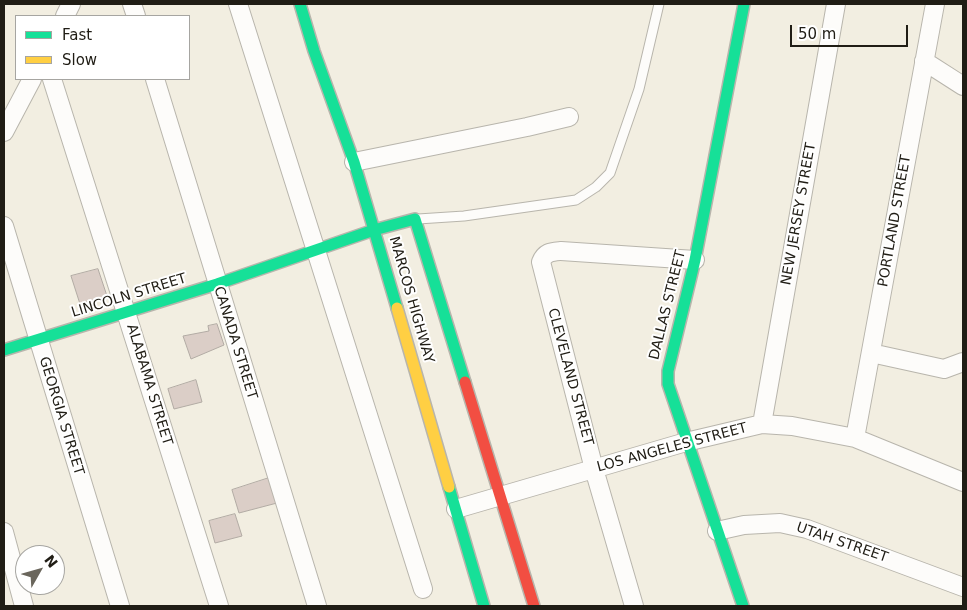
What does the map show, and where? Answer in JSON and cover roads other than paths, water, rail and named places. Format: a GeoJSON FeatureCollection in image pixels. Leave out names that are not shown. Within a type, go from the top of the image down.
{"type":"FeatureCollection","features":[{"type":"Feature","properties":{"kind":"street"},"geometry":{"type":"LineString","coordinates":[[238,4],[423,589]]}},
{"type":"Feature","properties":{"kind":"street","name":"MARCOS HIGHWAY"},"geometry":{"type":"LineString","coordinates":[[300,4],[314,51],[354,162],[484,606]]}},
{"type":"Feature","properties":{"kind":"street","name":"DALLAS STREET"},"geometry":{"type":"LineString","coordinates":[[743,606],[686,442],[668,384],[668,371],[695,260],[744,4]]}},
{"type":"Feature","properties":{"kind":"street","name":"NEW JERSEY STREET"},"geometry":{"type":"LineString","coordinates":[[762,424],[836,4]]}},
{"type":"Feature","properties":{"kind":"street","name":"PORTLAND STREET"},"geometry":{"type":"LineString","coordinates":[[855,438],[935,4]]}},
{"type":"Feature","properties":{"kind":"street"},"geometry":{"type":"LineString","coordinates":[[924,60],[963,86]]}},
{"type":"Feature","properties":{"kind":"street"},"geometry":{"type":"LineString","coordinates":[[4,132],[31,80]]}},
{"type":"Feature","properties":{"kind":"street","name":"ALABAMA STREET"},"geometry":{"type":"LineString","coordinates":[[52,80],[219,606]]}},
{"type":"Feature","properties":{"kind":"street","name":"CANADA STREET"},"geometry":{"type":"LineString","coordinates":[[155,80],[317,606]]}},
{"type":"Feature","properties":{"kind":"street"},"geometry":{"type":"LineString","coordinates":[[354,162],[569,117]]}},
{"type":"Feature","properties":{"kind":"street"},"geometry":{"type":"LineString","coordinates":[[415,219],[534,606]]}},
{"type":"Feature","properties":{"kind":"street","name":"LINCOLN STREET"},"geometry":{"type":"LineString","coordinates":[[4,350],[217,284],[374,230],[415,219]]}},
{"type":"Feature","properties":{"kind":"street","name":"GEORGIA STREET"},"geometry":{"type":"LineString","coordinates":[[4,226],[120,606]]}},
{"type":"Feature","properties":{"kind":"street","name":"CLEVELAND STREET"},"geometry":{"type":"LineString","coordinates":[[634,606],[594,469],[540,262],[549,252],[561,251],[695,260]]}},
{"type":"Feature","properties":{"kind":"street"},"geometry":{"type":"LineString","coordinates":[[870,353],[944,369],[963,362]]}},
{"type":"Feature","properties":{"kind":"street","name":"LOS ANGELES STREET"},"geometry":{"type":"LineString","coordinates":[[456,508],[686,442],[762,424],[792,426],[855,438],[963,482]]}},
{"type":"Feature","properties":{"kind":"street","name":"UTAH STREET"},"geometry":{"type":"LineString","coordinates":[[717,531],[744,525],[780,523],[798,527],[963,587]]}},
{"type":"Feature","properties":{"kind":"street"},"geometry":{"type":"LineString","coordinates":[[4,532],[24,606]]}},
{"type":"Feature","properties":{"kind":"lane"},"geometry":{"type":"LineString","coordinates":[[415,219],[464,216],[576,200],[596,187],[610,173],[640,89],[659,4]]}}]}
